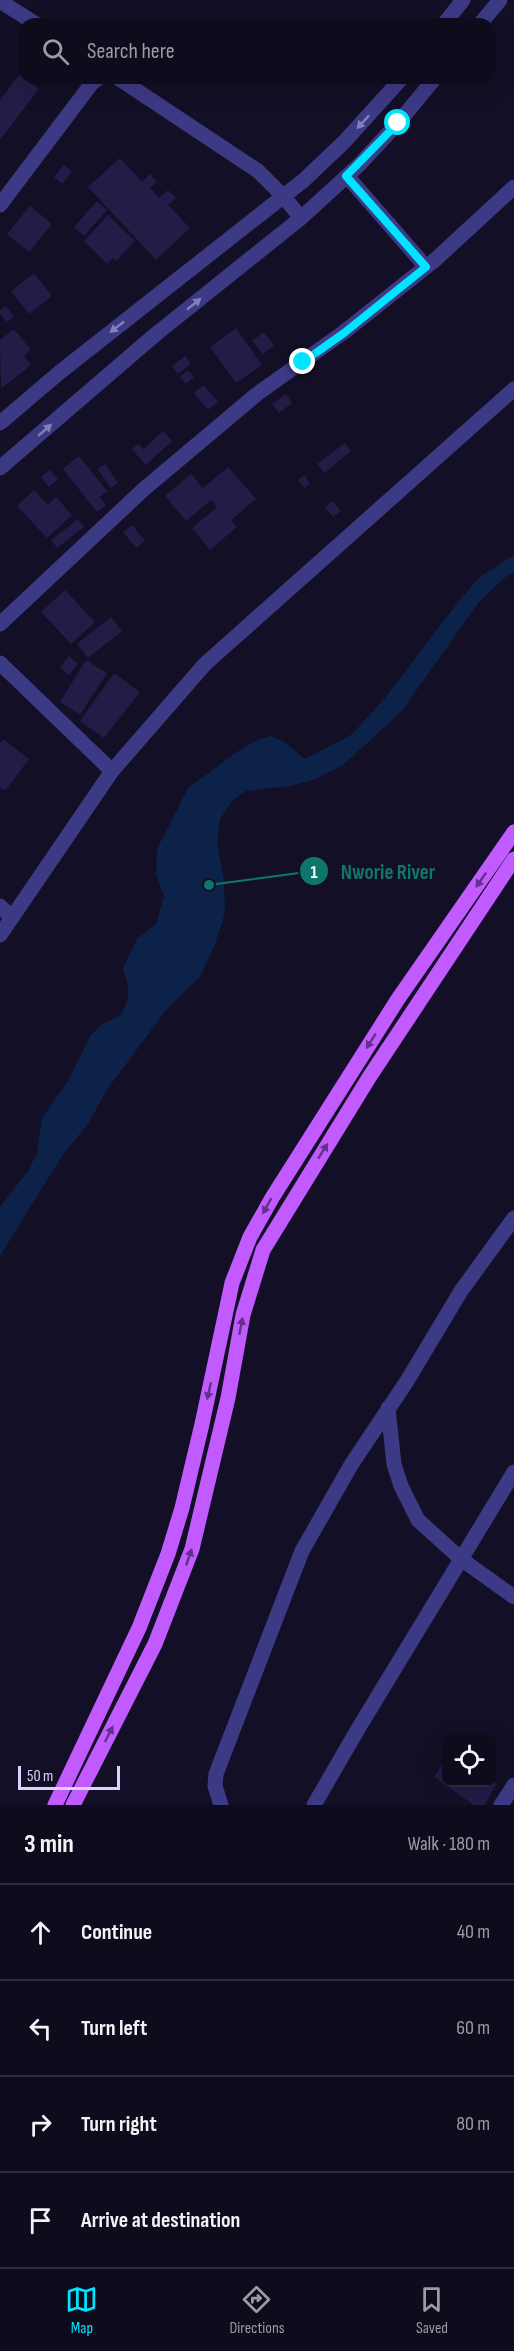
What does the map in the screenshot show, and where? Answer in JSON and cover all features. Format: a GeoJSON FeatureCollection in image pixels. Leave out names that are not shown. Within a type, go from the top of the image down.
{"type":"FeatureCollection","features":[{"type":"Feature","properties":{"kind":"main road"},"geometry":{"type":"LineString","coordinates":[[55,1805],[139,1628],[168,1554],[182,1508],[232,1283],[250,1237],[272,1198],[398,999],[514,832]]}},
{"type":"Feature","properties":{"kind":"main road"},"geometry":{"type":"LineString","coordinates":[[73,1805],[154,1644],[192,1549],[228,1398],[243,1315],[263,1250],[370,1076],[514,859]]}},
{"type":"Feature","properties":{"kind":"street"},"geometry":{"type":"LineString","coordinates":[[449,18],[463,0]]}},
{"type":"Feature","properties":{"kind":"street"},"geometry":{"type":"LineString","coordinates":[[485,18],[500,0]]}},
{"type":"Feature","properties":{"kind":"street"},"geometry":{"type":"LineString","coordinates":[[0,1],[27,18]]}},
{"type":"Feature","properties":{"kind":"street"},"geometry":{"type":"LineString","coordinates":[[0,205],[91,84]]}},
{"type":"Feature","properties":{"kind":"street"},"geometry":{"type":"LineString","coordinates":[[127,84],[258,171],[301,218]]}},
{"type":"Feature","properties":{"kind":"street"},"geometry":{"type":"LineString","coordinates":[[0,423],[69,365],[284,197],[344,142],[397,84]]}},
{"type":"Feature","properties":{"kind":"street"},"geometry":{"type":"LineString","coordinates":[[0,468],[156,334],[301,218],[398,123],[430,84]]}},
{"type":"Feature","properties":{"kind":"street"},"geometry":{"type":"LineString","coordinates":[[346,176],[426,267]]}},
{"type":"Feature","properties":{"kind":"street"},"geometry":{"type":"LineString","coordinates":[[0,624],[144,489],[240,409],[344,333],[426,267],[514,188]]}},
{"type":"Feature","properties":{"kind":"street"},"geometry":{"type":"LineString","coordinates":[[0,935],[112,771],[205,664],[514,390]]}},
{"type":"Feature","properties":{"kind":"street"},"geometry":{"type":"LineString","coordinates":[[0,663],[112,771]]}},
{"type":"Feature","properties":{"kind":"street"},"geometry":{"type":"LineString","coordinates":[[0,906],[12,918]]}},
{"type":"Feature","properties":{"kind":"street"},"geometry":{"type":"LineString","coordinates":[[221,1805],[215,1786],[216,1774],[302,1551],[351,1465],[461,1291],[514,1218]]}},
{"type":"Feature","properties":{"kind":"street"},"geometry":{"type":"LineString","coordinates":[[388,1408],[394,1464],[401,1486],[418,1520],[461,1559],[514,1598]]}},
{"type":"Feature","properties":{"kind":"street"},"geometry":{"type":"LineString","coordinates":[[314,1805],[358,1728],[514,1472]]}},
{"type":"Feature","properties":{"kind":"street"},"geometry":{"type":"LineString","coordinates":[[501,1805],[514,1785]]}},
{"type":"Feature","properties":{"kind":"water"},"geometry":{"type":"Polygon","coordinates":[[[514,555],[514,572],[504,578],[479,602],[401,712],[343,765],[313,780],[291,786],[246,791],[233,800],[220,819],[217,844],[224,880],[225,913],[214,947],[200,977],[167,1009],[106,1091],[88,1124],[64,1153],[0,1256],[0,1207],[28,1171],[37,1153],[42,1118],[68,1081],[91,1035],[101,1025],[121,1015],[128,999],[128,986],[123,968],[137,939],[156,924],[164,896],[156,874],[157,849],[188,788],[257,740],[271,736],[283,741],[305,759],[351,735],[384,699],[462,597],[481,576],[514,555]]]}},
{"type":"Feature","properties":{"kind":"building"},"geometry":{"type":"Polygon","coordinates":[[[18,77],[18,84],[33,84],[39,89],[0,140],[0,100],[18,77]]]}},
{"type":"Feature","properties":{"kind":"building"},"geometry":{"type":"Polygon","coordinates":[[[120,158],[142,182],[150,174],[157,182],[150,188],[159,198],[168,190],[176,198],[168,205],[190,228],[156,260],[88,187],[120,158]]]}},
{"type":"Feature","properties":{"kind":"building"},"geometry":{"type":"Polygon","coordinates":[[[64,165],[72,172],[62,184],[54,177],[64,165]]]}},
{"type":"Feature","properties":{"kind":"building"},"geometry":{"type":"Polygon","coordinates":[[[97,201],[107,210],[84,236],[74,227],[97,201]]]}},
{"type":"Feature","properties":{"kind":"building"},"geometry":{"type":"Polygon","coordinates":[[[30,206],[52,224],[29,252],[7,234],[30,206]]]}},
{"type":"Feature","properties":{"kind":"building"},"geometry":{"type":"Polygon","coordinates":[[[108,215],[135,241],[116,261],[113,258],[107,264],[84,241],[108,215]]]}},
{"type":"Feature","properties":{"kind":"building"},"geometry":{"type":"Polygon","coordinates":[[[34,273],[52,296],[29,314],[11,291],[34,273]]]}},
{"type":"Feature","properties":{"kind":"building"},"geometry":{"type":"Polygon","coordinates":[[[5,306],[14,316],[7,322],[0,314],[5,306]]]}},
{"type":"Feature","properties":{"kind":"building"},"geometry":{"type":"Polygon","coordinates":[[[236,328],[262,365],[236,383],[210,347],[236,328]]]}},
{"type":"Feature","properties":{"kind":"building"},"geometry":{"type":"Polygon","coordinates":[[[14,329],[31,350],[24,356],[31,365],[1,389],[0,340],[14,329]]]}},
{"type":"Feature","properties":{"kind":"building"},"geometry":{"type":"Polygon","coordinates":[[[264,332],[274,345],[263,354],[252,341],[264,332]]]}},
{"type":"Feature","properties":{"kind":"building"},"geometry":{"type":"Polygon","coordinates":[[[185,356],[191,364],[178,374],[172,366],[185,356]]]}},
{"type":"Feature","properties":{"kind":"building"},"geometry":{"type":"Polygon","coordinates":[[[188,370],[194,377],[186,384],[180,377],[188,370]]]}},
{"type":"Feature","properties":{"kind":"building"},"geometry":{"type":"Polygon","coordinates":[[[204,385],[218,402],[208,410],[194,393],[204,385]]]}},
{"type":"Feature","properties":{"kind":"building"},"geometry":{"type":"Polygon","coordinates":[[[286,394],[292,403],[279,413],[272,404],[286,394]]]}},
{"type":"Feature","properties":{"kind":"building"},"geometry":{"type":"Polygon","coordinates":[[[163,431],[172,441],[146,465],[132,449],[138,444],[144,449],[163,431]]]}},
{"type":"Feature","properties":{"kind":"building"},"geometry":{"type":"Polygon","coordinates":[[[345,443],[351,451],[324,473],[317,464],[345,443]]]}},
{"type":"Feature","properties":{"kind":"building"},"geometry":{"type":"Polygon","coordinates":[[[79,456],[107,491],[100,497],[106,505],[97,512],[63,469],[79,456]]]}},
{"type":"Feature","properties":{"kind":"building"},"geometry":{"type":"Polygon","coordinates":[[[105,464],[118,483],[111,488],[97,469],[105,464]]]}},
{"type":"Feature","properties":{"kind":"building"},"geometry":{"type":"Polygon","coordinates":[[[228,467],[256,499],[231,520],[237,527],[210,550],[192,528],[217,507],[211,500],[186,521],[165,496],[191,474],[203,488],[228,467]]]}},
{"type":"Feature","properties":{"kind":"building"},"geometry":{"type":"Polygon","coordinates":[[[50,470],[58,479],[49,487],[41,477],[50,470]]]}},
{"type":"Feature","properties":{"kind":"building"},"geometry":{"type":"Polygon","coordinates":[[[304,475],[310,483],[305,488],[298,480],[304,475]]]}},
{"type":"Feature","properties":{"kind":"building"},"geometry":{"type":"Polygon","coordinates":[[[34,490],[48,505],[56,497],[72,515],[47,538],[17,506],[34,490]]]}},
{"type":"Feature","properties":{"kind":"building"},"geometry":{"type":"Polygon","coordinates":[[[333,501],[341,511],[333,517],[325,507],[333,501]]]}},
{"type":"Feature","properties":{"kind":"building"},"geometry":{"type":"Polygon","coordinates":[[[78,519],[84,527],[57,548],[51,540],[78,519]]]}},
{"type":"Feature","properties":{"kind":"building"},"geometry":{"type":"Polygon","coordinates":[[[132,525],[145,541],[136,548],[123,532],[132,525]]]}},
{"type":"Feature","properties":{"kind":"building"},"geometry":{"type":"Polygon","coordinates":[[[65,590],[95,622],[71,644],[41,612],[65,590]]]}},
{"type":"Feature","properties":{"kind":"building"},"geometry":{"type":"Polygon","coordinates":[[[111,617],[122,631],[88,658],[77,644],[111,617]]]}},
{"type":"Feature","properties":{"kind":"building"},"geometry":{"type":"Polygon","coordinates":[[[69,656],[78,664],[69,675],[60,667],[69,656]]]}},
{"type":"Feature","properties":{"kind":"building"},"geometry":{"type":"Polygon","coordinates":[[[86,660],[107,673],[80,715],[60,702],[86,660]]]}},
{"type":"Feature","properties":{"kind":"building"},"geometry":{"type":"Polygon","coordinates":[[[114,673],[140,692],[104,738],[80,721],[114,673]]]}},
{"type":"Feature","properties":{"kind":"building"},"geometry":{"type":"Polygon","coordinates":[[[3,739],[29,759],[5,791],[0,787],[0,743],[3,739]]]}},
{"type":"Feature","properties":{"kind":"building"},"geometry":{"type":"Polygon","coordinates":[[[442,1765],[442,1783],[434,1777],[442,1765]]]}},
{"type":"Feature","properties":{"kind":"building"},"geometry":{"type":"Polygon","coordinates":[[[448,1787],[494,1787],[485,1805],[474,1805],[448,1787]]]}},
{"type":"Feature","properties":{"kind":"place","name":"Nworie River"},"geometry":{"type":"Point","coordinates":[209,885]}},
{"type":"Feature","properties":{"kind":"route"},"geometry":{"type":"LineString","coordinates":[[303,362],[344,333],[426,267],[346,176],[398,123]]}}]}
